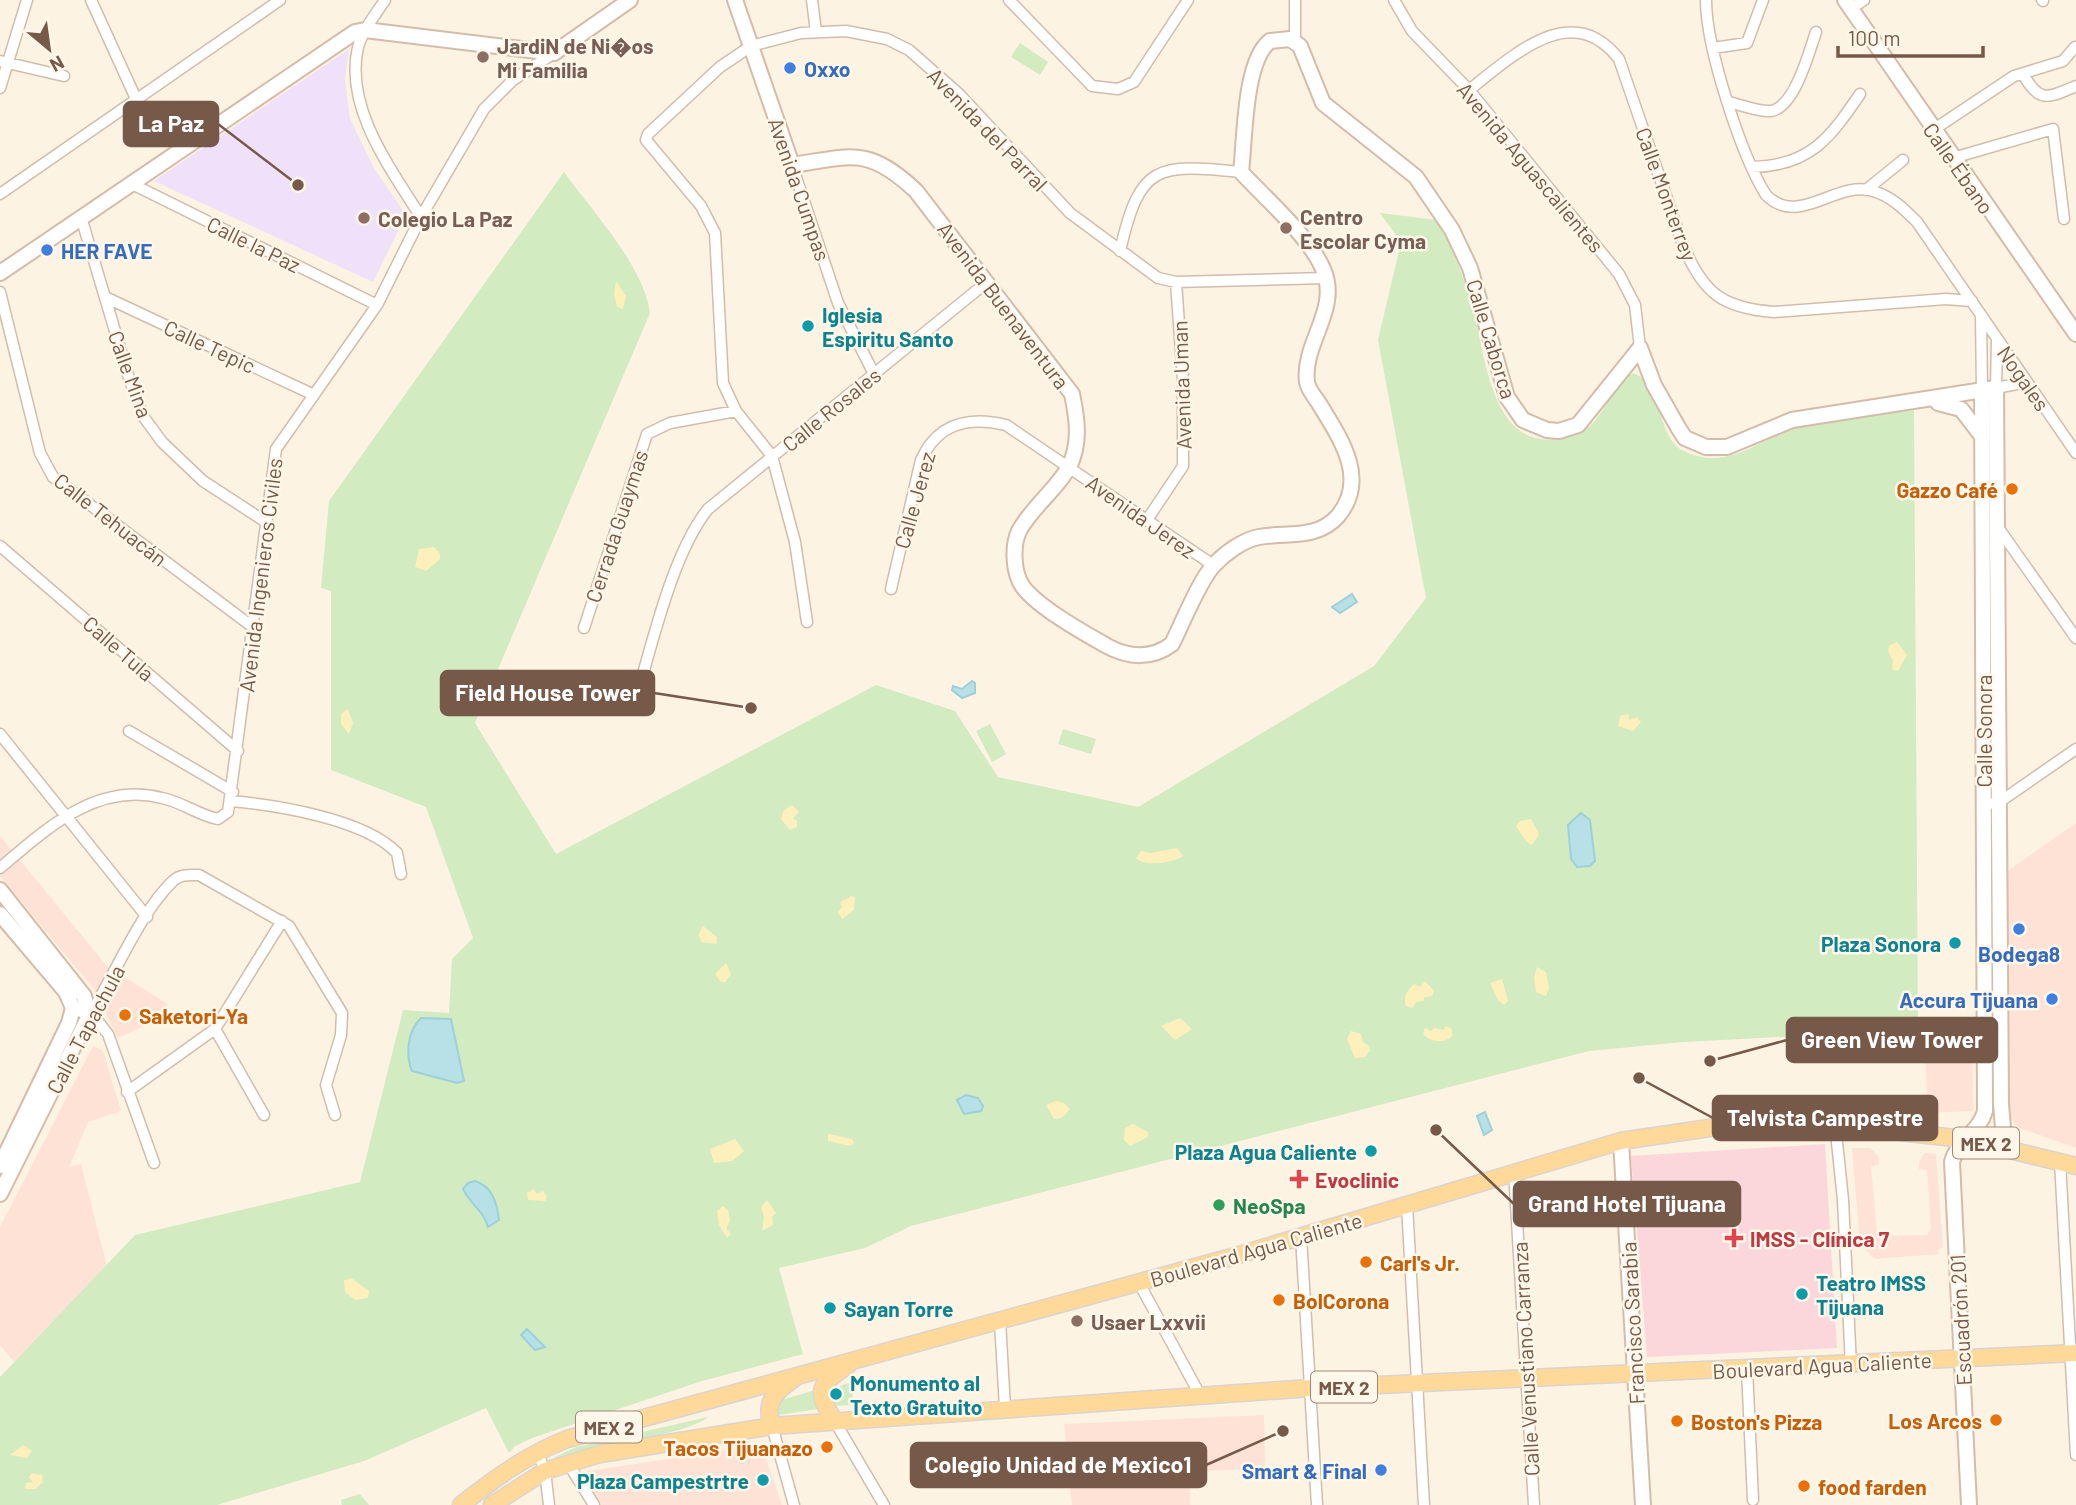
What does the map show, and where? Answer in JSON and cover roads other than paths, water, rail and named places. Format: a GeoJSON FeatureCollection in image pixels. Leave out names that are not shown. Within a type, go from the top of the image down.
{"type":"FeatureCollection","features":[{"type":"Feature","properties":{"kind":"main road","name":"Boulevard Agua Caliente"},"geometry":{"type":"LineString","coordinates":[[461,1505],[537,1451],[567,1439],[1139,1283],[1620,1141],[1723,1126],[1835,1124],[1964,1139],[2068,1163]]}},
{"type":"Feature","properties":{"kind":"main road","name":"Boulevard Agua Caliente"},"geometry":{"type":"LineString","coordinates":[[492,1505],[545,1471],[568,1463],[627,1449],[772,1426],[834,1420],[1311,1388],[1747,1368],[1851,1366],[2072,1354]]}},
{"type":"Feature","properties":{"kind":"main road"},"geometry":{"type":"LineString","coordinates":[[834,1420],[823,1404],[820,1392],[825,1383],[859,1358]]}},
{"type":"Feature","properties":{"kind":"main road"},"geometry":{"type":"LineString","coordinates":[[772,1426],[768,1405],[772,1396],[802,1373]]}},
{"type":"Feature","properties":{"kind":"street"},"geometry":{"type":"LineString","coordinates":[[0,88],[4,62],[27,0]]}},
{"type":"Feature","properties":{"kind":"street"},"geometry":{"type":"LineString","coordinates":[[91,0],[137,101]]}},
{"type":"Feature","properties":{"kind":"street"},"geometry":{"type":"LineString","coordinates":[[0,194],[280,0]]}},
{"type":"Feature","properties":{"kind":"street"},"geometry":{"type":"LineString","coordinates":[[385,0],[365,30],[357,64],[356,83],[362,107],[383,156],[421,217]]}},
{"type":"Feature","properties":{"kind":"street","name":"Avenida Ingenieros Civiles"},"geometry":{"type":"LineString","coordinates":[[67,815],[106,797],[132,793],[161,797],[209,817],[224,817],[232,797],[276,449],[377,305],[421,217],[484,108],[513,80],[630,0]]}},
{"type":"Feature","properties":{"kind":"street","name":"Avenida Cumpas"},"geometry":{"type":"LineString","coordinates":[[734,0],[838,303],[874,374]]}},
{"type":"Feature","properties":{"kind":"street"},"geometry":{"type":"LineString","coordinates":[[812,0],[816,32]]}},
{"type":"Feature","properties":{"kind":"street"},"geometry":{"type":"LineString","coordinates":[[1009,0],[1092,86],[1118,89],[1134,82],[1188,0]]}},
{"type":"Feature","properties":{"kind":"street"},"geometry":{"type":"LineString","coordinates":[[1021,13],[1022,0]]}},
{"type":"Feature","properties":{"kind":"street"},"geometry":{"type":"LineString","coordinates":[[1241,172],[1257,57],[1270,41],[1279,38],[1294,41],[1296,0]]}},
{"type":"Feature","properties":{"kind":"street","name":"Avenida Aguascalientes"},"geometry":{"type":"LineString","coordinates":[[1394,0],[1412,31],[1469,90],[1619,274],[1635,304],[1640,348]]}},
{"type":"Feature","properties":{"kind":"street"},"geometry":{"type":"LineString","coordinates":[[1706,0],[1713,48],[1729,102],[1760,187],[1774,203],[1789,208],[1804,207],[1842,191],[1866,190],[1903,160]]}},
{"type":"Feature","properties":{"kind":"street"},"geometry":{"type":"LineString","coordinates":[[1713,48],[1747,43],[1763,0]]}},
{"type":"Feature","properties":{"kind":"street"},"geometry":{"type":"LineString","coordinates":[[1848,5],[1864,0]]}},
{"type":"Feature","properties":{"kind":"street","name":"Calle Ébano"},"geometry":{"type":"LineString","coordinates":[[1848,5],[2076,334]]}},
{"type":"Feature","properties":{"kind":"street","name":"Calle Monterrey"},"geometry":{"type":"LineString","coordinates":[[1469,90],[1544,30],[1560,22],[1591,26],[1608,39],[1619,59],[1687,257],[1706,288],[1716,297],[1751,310],[1774,312],[1946,299],[1972,301]]}},
{"type":"Feature","properties":{"kind":"street"},"geometry":{"type":"LineString","coordinates":[[0,273],[347,35],[365,30],[554,53]]}},
{"type":"Feature","properties":{"kind":"street","name":"Avenida del Parral"},"geometry":{"type":"LineString","coordinates":[[772,456],[736,411],[727,394],[720,367],[715,233],[701,206],[646,139],[648,134],[720,67],[751,46],[801,33],[846,31],[887,39],[909,50],[960,94],[1070,213],[1158,278],[1175,282],[1326,278]]}},
{"type":"Feature","properties":{"kind":"street"},"geometry":{"type":"LineString","coordinates":[[1729,102],[1769,111],[1781,108],[1796,88],[1816,33]]}},
{"type":"Feature","properties":{"kind":"street","name":"Calle Caborca"},"geometry":{"type":"LineString","coordinates":[[1294,41],[1306,58],[1323,103],[1416,177],[1452,230],[1470,268],[1507,397],[1523,420],[1547,430],[1559,431],[1578,425],[1640,348]]}},
{"type":"Feature","properties":{"kind":"street"},"geometry":{"type":"LineString","coordinates":[[1933,130],[2014,76],[2063,61],[2075,47]]}},
{"type":"Feature","properties":{"kind":"street"},"geometry":{"type":"LineString","coordinates":[[4,62],[64,76]]}},
{"type":"Feature","properties":{"kind":"street"},"geometry":{"type":"LineString","coordinates":[[2023,74],[2029,84],[2047,98],[2076,86]]}},
{"type":"Feature","properties":{"kind":"street"},"geometry":{"type":"LineString","coordinates":[[1752,167],[1787,163],[1821,146],[1860,94]]}},
{"type":"Feature","properties":{"kind":"street"},"geometry":{"type":"LineString","coordinates":[[1953,158],[2053,128],[2064,219]]}},
{"type":"Feature","properties":{"kind":"street","name":"Avenida Buenaventura"},"geometry":{"type":"LineString","coordinates":[[792,165],[853,156],[872,159],[892,169],[916,191],[1072,394],[1079,427],[1069,466],[1021,528],[1015,542],[1016,572],[1023,587],[1041,603],[1110,647],[1144,657],[1161,652],[1172,644],[1213,565],[1242,543],[1258,537],[1303,534],[1328,526],[1347,501],[1351,463],[1346,447],[1307,385],[1307,368],[1325,315],[1328,290],[1326,278]]}},
{"type":"Feature","properties":{"kind":"street"},"geometry":{"type":"LineString","coordinates":[[1120,251],[1129,209],[1140,189],[1152,178],[1178,168],[1241,172],[1308,246],[1326,278]]}},
{"type":"Feature","properties":{"kind":"street","name":"Calle la Paz"},"geometry":{"type":"LineString","coordinates":[[130,183],[377,305]]}},
{"type":"Feature","properties":{"kind":"street","name":"Nogales"},"geometry":{"type":"LineString","coordinates":[[1866,190],[1888,197],[1917,222],[2076,453]]}},
{"type":"Feature","properties":{"kind":"street","name":"Calle Mina"},"geometry":{"type":"LineString","coordinates":[[81,217],[143,416],[162,442],[203,481],[266,522]]}},
{"type":"Feature","properties":{"kind":"street","name":"Calle Rosales"},"geometry":{"type":"LineString","coordinates":[[635,702],[664,608],[697,522],[719,497],[987,282]]}},
{"type":"Feature","properties":{"kind":"street","name":"Avenida Uman"},"geometry":{"type":"LineString","coordinates":[[1147,520],[1183,466],[1184,391],[1175,282]]}},
{"type":"Feature","properties":{"kind":"street","name":"Calle Tehuacán"},"geometry":{"type":"LineString","coordinates":[[0,292],[40,453],[53,477],[254,628]]}},
{"type":"Feature","properties":{"kind":"street","name":"Calle Tepic"},"geometry":{"type":"LineString","coordinates":[[106,297],[314,395]]}},
{"type":"Feature","properties":{"kind":"street","name":"Calle Sonora"},"geometry":{"type":"LineString","coordinates":[[1981,315],[1989,389],[1997,526],[2001,1116],[2011,1148]]}},
{"type":"Feature","properties":{"kind":"street","name":"Calle Sonora"},"geometry":{"type":"LineString","coordinates":[[1964,1139],[1978,1129],[1985,1111],[1981,435],[1997,338]]}},
{"type":"Feature","properties":{"kind":"street"},"geometry":{"type":"LineString","coordinates":[[1640,348],[1654,385],[1679,429],[1685,438],[1706,447],[1727,447],[1792,421],[1923,402],[2026,382]]}},
{"type":"Feature","properties":{"kind":"street"},"geometry":{"type":"LineString","coordinates":[[1923,402],[1955,405],[1965,413],[1981,435]]}},
{"type":"Feature","properties":{"kind":"street","name":"Cerrada Guaymas"},"geometry":{"type":"LineString","coordinates":[[584,628],[648,435],[670,423],[736,411]]}},
{"type":"Feature","properties":{"kind":"street","name":"Calle Jerez"},"geometry":{"type":"LineString","coordinates":[[891,589],[921,460],[937,433],[953,424],[970,421],[1006,425],[1069,466]]}},
{"type":"Feature","properties":{"kind":"street"},"geometry":{"type":"LineString","coordinates":[[772,456],[795,542],[807,622]]}},
{"type":"Feature","properties":{"kind":"street","name":"Avenida Jerez"},"geometry":{"type":"LineString","coordinates":[[1069,466],[1213,565]]}},
{"type":"Feature","properties":{"kind":"street"},"geometry":{"type":"LineString","coordinates":[[1997,526],[2076,638]]}},
{"type":"Feature","properties":{"kind":"street","name":"Calle Tula"},"geometry":{"type":"LineString","coordinates":[[0,546],[238,751]]}},
{"type":"Feature","properties":{"kind":"street"},"geometry":{"type":"LineString","coordinates":[[129,731],[232,797],[287,806],[371,836],[397,853],[401,874]]}},
{"type":"Feature","properties":{"kind":"street"},"geometry":{"type":"LineString","coordinates":[[0,734],[147,917]]}},
{"type":"Feature","properties":{"kind":"street"},"geometry":{"type":"LineString","coordinates":[[1983,804],[1998,803],[2076,749]]}},
{"type":"Feature","properties":{"kind":"street"},"geometry":{"type":"LineString","coordinates":[[0,868],[67,815]]}},
{"type":"Feature","properties":{"kind":"street","name":"Calle Tapachula"},"geometry":{"type":"LineString","coordinates":[[0,1194],[89,1016],[147,917],[174,880],[185,875],[199,875],[282,921]]}},
{"type":"Feature","properties":{"kind":"street"},"geometry":{"type":"LineString","coordinates":[[0,890],[84,996],[89,1016]]}},
{"type":"Feature","properties":{"kind":"street"},"geometry":{"type":"LineString","coordinates":[[0,914],[66,992],[73,1008],[102,1025],[108,1034],[154,1163]]}},
{"type":"Feature","properties":{"kind":"street"},"geometry":{"type":"LineString","coordinates":[[127,1092],[215,1029],[282,921],[296,936],[342,1013],[341,1035],[326,1084],[335,1115]]}},
{"type":"Feature","properties":{"kind":"street","name":"Calle Tapachula"},"geometry":{"type":"LineString","coordinates":[[0,1166],[69,1023],[73,1008]]}},
{"type":"Feature","properties":{"kind":"street"},"geometry":{"type":"LineString","coordinates":[[215,1029],[264,1115]]}},
{"type":"Feature","properties":{"kind":"street"},"geometry":{"type":"LineString","coordinates":[[1835,1124],[1843,1200],[1851,1366]]}},
{"type":"Feature","properties":{"kind":"street","name":"Escuadrón 201"},"geometry":{"type":"LineString","coordinates":[[1964,1139],[1955,1149],[1952,1162],[1969,1505]]}},
{"type":"Feature","properties":{"kind":"street","name":"Francisco Sarabia"},"geometry":{"type":"LineString","coordinates":[[1620,1141],[1643,1505]]}},
{"type":"Feature","properties":{"kind":"street"},"geometry":{"type":"LineString","coordinates":[[2068,1163],[2076,1455]]}},
{"type":"Feature","properties":{"kind":"street","name":"Calle Venustiano Carranza"},"geometry":{"type":"LineString","coordinates":[[1514,1171],[1534,1505]]}},
{"type":"Feature","properties":{"kind":"street"},"geometry":{"type":"LineString","coordinates":[[1406,1205],[1424,1505]]}},
{"type":"Feature","properties":{"kind":"street"},"geometry":{"type":"LineString","coordinates":[[1301,1236],[1317,1503]]}},
{"type":"Feature","properties":{"kind":"street"},"geometry":{"type":"LineString","coordinates":[[1139,1283],[1200,1395]]}},
{"type":"Feature","properties":{"kind":"street"},"geometry":{"type":"LineString","coordinates":[[1000,1321],[1005,1408]]}},
{"type":"Feature","properties":{"kind":"street"},"geometry":{"type":"LineString","coordinates":[[1747,1368],[1753,1500]]}},
{"type":"Feature","properties":{"kind":"street"},"geometry":{"type":"LineString","coordinates":[[834,1420],[884,1505]]}},
{"type":"Feature","properties":{"kind":"street"},"geometry":{"type":"LineString","coordinates":[[772,1426],[794,1505]]}},
{"type":"Feature","properties":{"kind":"street"},"geometry":{"type":"LineString","coordinates":[[537,1451],[545,1471],[549,1505]]}},
{"type":"Feature","properties":{"kind":"street"},"geometry":{"type":"LineString","coordinates":[[568,1463],[594,1505]]}},
{"type":"Feature","properties":{"kind":"water"},"geometry":{"type":"Polygon","coordinates":[[[1352,594],[1357,602],[1340,613],[1332,607],[1352,594]]]}},
{"type":"Feature","properties":{"kind":"water"},"geometry":{"type":"Polygon","coordinates":[[[972,681],[975,683],[975,693],[962,698],[952,690],[953,686],[962,689],[972,681]]]}},
{"type":"Feature","properties":{"kind":"water"},"geometry":{"type":"Polygon","coordinates":[[[1581,813],[1590,820],[1595,861],[1590,866],[1577,867],[1571,859],[1568,825],[1581,813]]]}},
{"type":"Feature","properties":{"kind":"water"},"geometry":{"type":"Polygon","coordinates":[[[421,1018],[451,1019],[464,1081],[457,1083],[412,1071],[409,1043],[413,1029],[421,1018]]]}},
{"type":"Feature","properties":{"kind":"water"},"geometry":{"type":"Polygon","coordinates":[[[966,1095],[978,1098],[983,1106],[981,1111],[964,1114],[957,1100],[966,1095]]]}},
{"type":"Feature","properties":{"kind":"water"},"geometry":{"type":"Polygon","coordinates":[[[1485,1112],[1492,1130],[1484,1135],[1477,1116],[1485,1112]]]}},
{"type":"Feature","properties":{"kind":"water"},"geometry":{"type":"Polygon","coordinates":[[[475,1181],[490,1191],[497,1207],[499,1220],[488,1227],[463,1189],[468,1183],[475,1181]]]}},
{"type":"Feature","properties":{"kind":"water"},"geometry":{"type":"Polygon","coordinates":[[[527,1329],[545,1347],[535,1350],[521,1335],[527,1329]]]}},
{"type":"Feature","properties":{"kind":"place","name":"JardiN de Ni�os Mi Familia"},"geometry":{"type":"Point","coordinates":[483,57]}},
{"type":"Feature","properties":{"kind":"place","name":"Oxxo"},"geometry":{"type":"Point","coordinates":[790,68]}},
{"type":"Feature","properties":{"kind":"place","name":"La Paz"},"geometry":{"type":"Point","coordinates":[298,185]}},
{"type":"Feature","properties":{"kind":"place","name":"Colegio La Paz"},"geometry":{"type":"Point","coordinates":[364,218]}},
{"type":"Feature","properties":{"kind":"place","name":"Centro Escolar Cyma"},"geometry":{"type":"Point","coordinates":[1286,228]}},
{"type":"Feature","properties":{"kind":"place","name":"HER FAVE"},"geometry":{"type":"Point","coordinates":[47,250]}},
{"type":"Feature","properties":{"kind":"place","name":"Iglesia Espiritu Santo"},"geometry":{"type":"Point","coordinates":[808,326]}},
{"type":"Feature","properties":{"kind":"place","name":"Gazzo Café"},"geometry":{"type":"Point","coordinates":[2012,489]}},
{"type":"Feature","properties":{"kind":"place","name":"Field House Tower"},"geometry":{"type":"Point","coordinates":[751,708]}},
{"type":"Feature","properties":{"kind":"place","name":"Bodega8"},"geometry":{"type":"Point","coordinates":[2019,929]}},
{"type":"Feature","properties":{"kind":"place","name":"Plaza Sonora"},"geometry":{"type":"Point","coordinates":[1955,943]}},
{"type":"Feature","properties":{"kind":"place","name":"Accura Tijuana"},"geometry":{"type":"Point","coordinates":[2052,999]}},
{"type":"Feature","properties":{"kind":"place","name":"Saketori-Ya"},"geometry":{"type":"Point","coordinates":[125,1015]}},
{"type":"Feature","properties":{"kind":"place","name":"Green View Tower"},"geometry":{"type":"Point","coordinates":[1710,1061]}},
{"type":"Feature","properties":{"kind":"place","name":"Telvista Campestre"},"geometry":{"type":"Point","coordinates":[1639,1078]}},
{"type":"Feature","properties":{"kind":"place","name":"Grand Hotel Tijuana"},"geometry":{"type":"Point","coordinates":[1436,1130]}},
{"type":"Feature","properties":{"kind":"place","name":"Plaza Agua Caliente"},"geometry":{"type":"Point","coordinates":[1371,1151]}},
{"type":"Feature","properties":{"kind":"place","name":"Evoclinic"},"geometry":{"type":"Point","coordinates":[1299,1179]}},
{"type":"Feature","properties":{"kind":"place","name":"NeoSpa"},"geometry":{"type":"Point","coordinates":[1219,1205]}},
{"type":"Feature","properties":{"kind":"place","name":"IMSS - Clínica 7"},"geometry":{"type":"Point","coordinates":[1734,1238]}},
{"type":"Feature","properties":{"kind":"place","name":"Carl's Jr."},"geometry":{"type":"Point","coordinates":[1366,1262]}},
{"type":"Feature","properties":{"kind":"place","name":"Teatro IMSS Tijuana"},"geometry":{"type":"Point","coordinates":[1802,1294]}},
{"type":"Feature","properties":{"kind":"place","name":"BolCorona"},"geometry":{"type":"Point","coordinates":[1279,1300]}},
{"type":"Feature","properties":{"kind":"place","name":"Sayan Torre"},"geometry":{"type":"Point","coordinates":[830,1308]}},
{"type":"Feature","properties":{"kind":"place","name":"Usaer Lxxvii"},"geometry":{"type":"Point","coordinates":[1077,1321]}},
{"type":"Feature","properties":{"kind":"place","name":"Monumento al Texto Gratuito"},"geometry":{"type":"Point","coordinates":[836,1394]}},
{"type":"Feature","properties":{"kind":"place","name":"Los Arcos"},"geometry":{"type":"Point","coordinates":[1996,1420]}},
{"type":"Feature","properties":{"kind":"place","name":"Boston's Pizza"},"geometry":{"type":"Point","coordinates":[1677,1421]}},
{"type":"Feature","properties":{"kind":"place","name":"Colegio Unidad de Mexico1"},"geometry":{"type":"Point","coordinates":[1283,1431]}},
{"type":"Feature","properties":{"kind":"place","name":"Tacos Tijuanazo"},"geometry":{"type":"Point","coordinates":[827,1447]}},
{"type":"Feature","properties":{"kind":"place","name":"Smart & Final"},"geometry":{"type":"Point","coordinates":[1381,1470]}},
{"type":"Feature","properties":{"kind":"place","name":"Plaza Campestrtre"},"geometry":{"type":"Point","coordinates":[763,1480]}},
{"type":"Feature","properties":{"kind":"place","name":"food farden"},"geometry":{"type":"Point","coordinates":[1804,1486]}}]}
